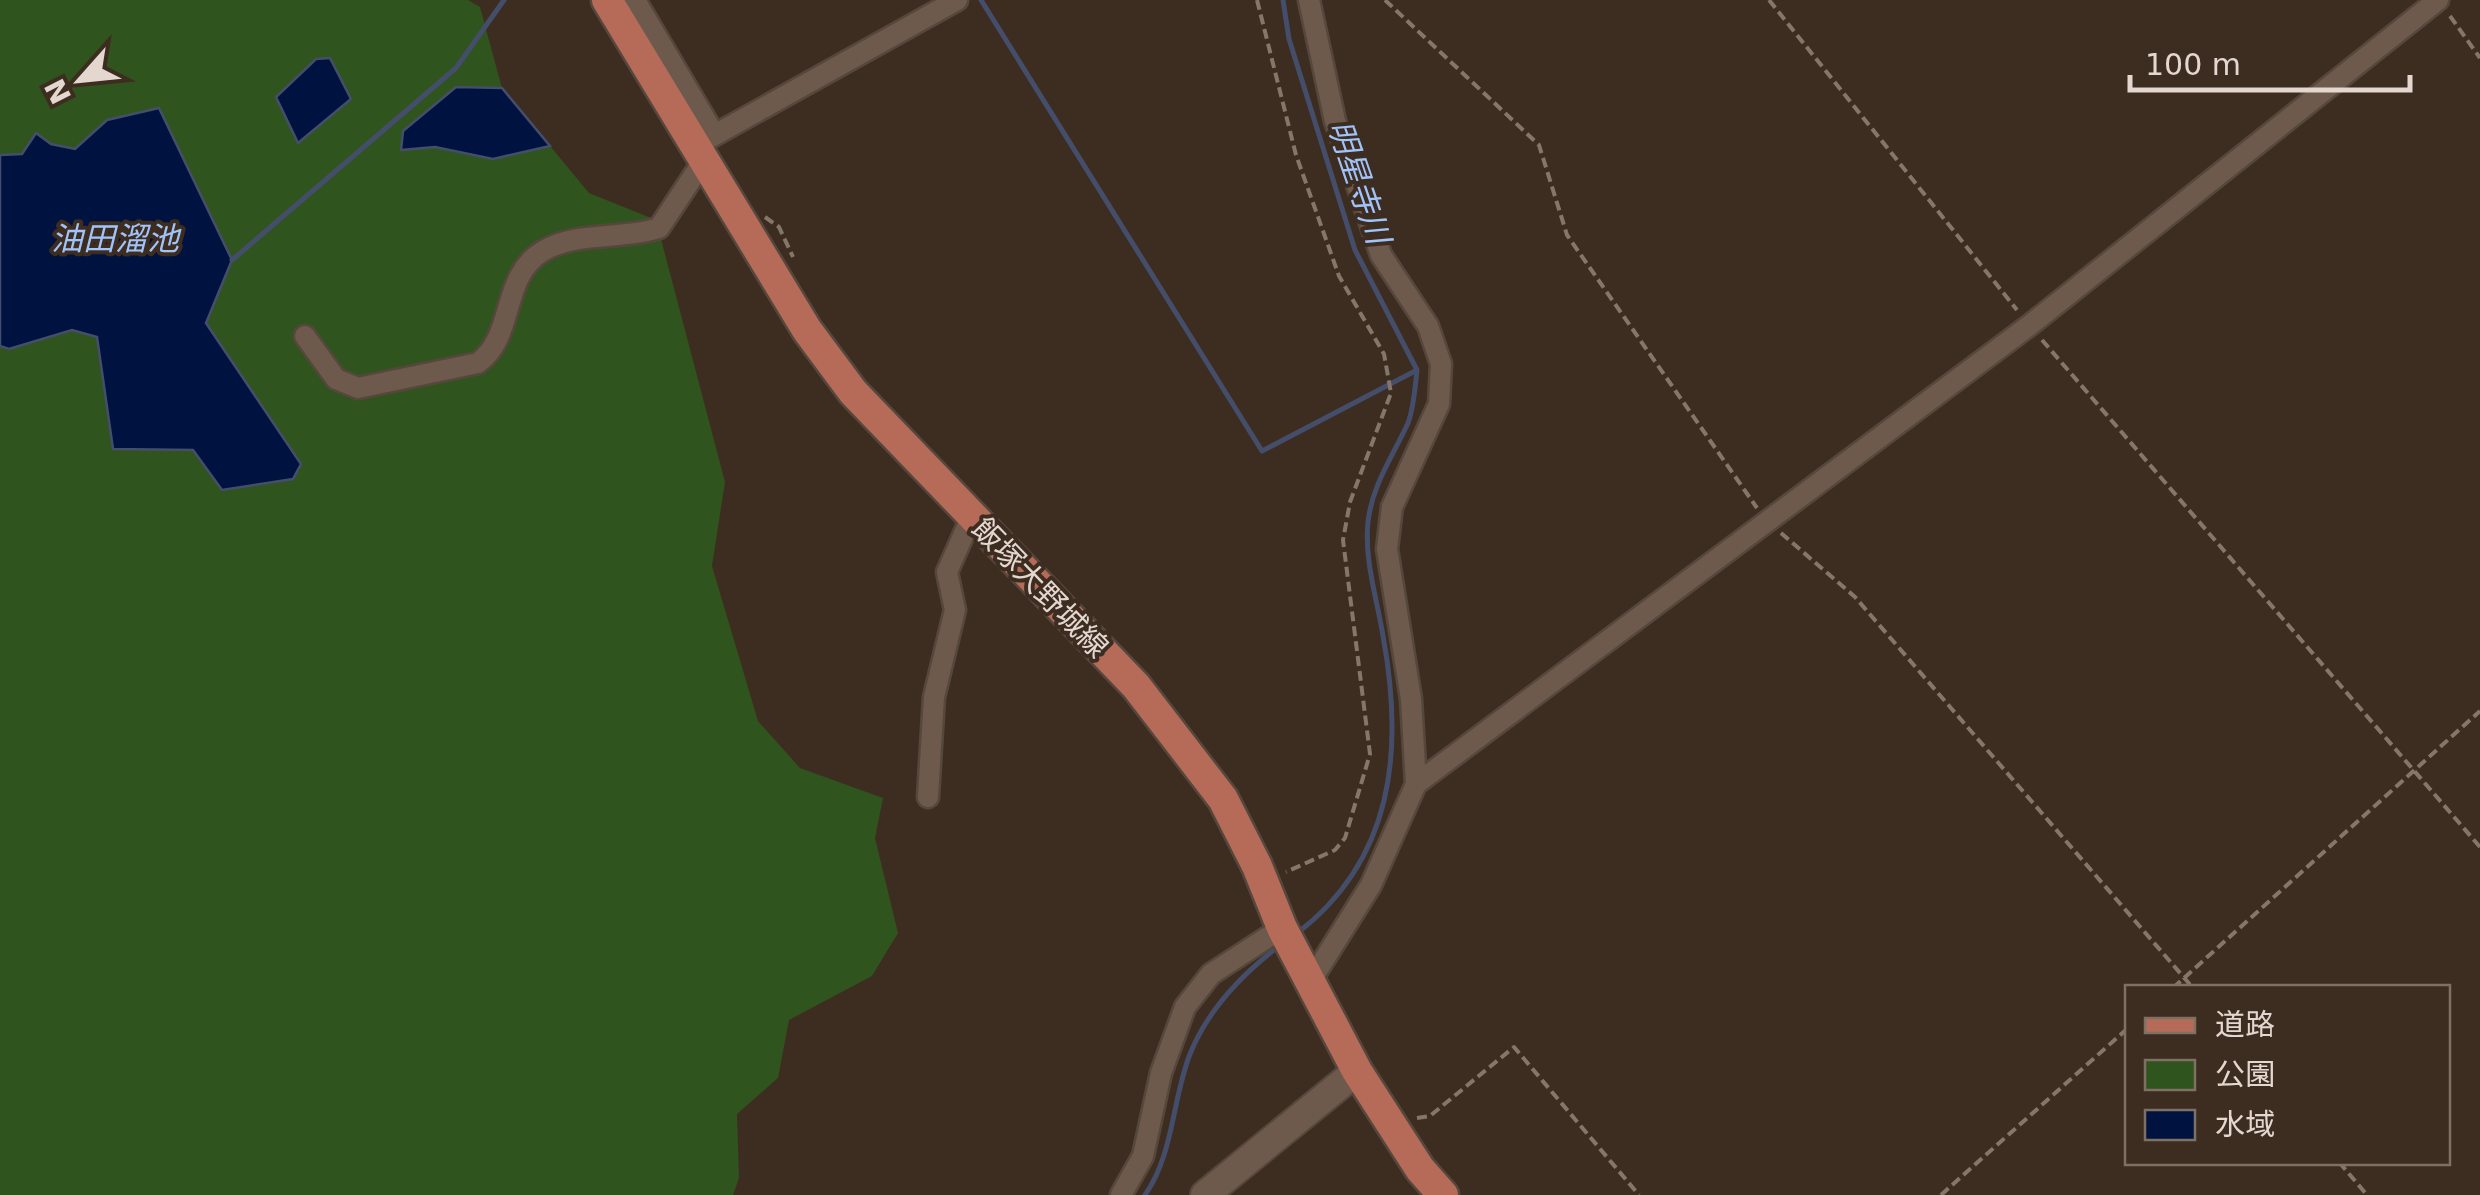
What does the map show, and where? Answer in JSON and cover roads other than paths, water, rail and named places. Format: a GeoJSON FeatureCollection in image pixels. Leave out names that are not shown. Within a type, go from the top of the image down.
{"type":"FeatureCollection","features":[{"type":"Feature","properties":{"kind":"main road","name":"飯塚大野城線"},"geometry":{"type":"LineString","coordinates":[[607,0],[704,147],[741,222],[807,330],[854,392],[1136,686],[1180,738],[1223,800],[1282,928],[1357,1071],[1420,1169],[1443,1195]]}},
{"type":"Feature","properties":{"kind":"street"},"geometry":{"type":"LineString","coordinates":[[635,0],[704,147]]}},
{"type":"Feature","properties":{"kind":"street"},"geometry":{"type":"LineString","coordinates":[[305,336],[336,378],[358,388],[478,363],[494,351],[513,286],[527,263],[546,249],[659,228],[704,147],[957,0]]}},
{"type":"Feature","properties":{"kind":"street"},"geometry":{"type":"LineString","coordinates":[[1304,971],[1372,884],[1416,784],[1411,699],[1387,549],[1392,507],[1439,404],[1441,364],[1428,326],[1380,255],[1335,121],[1309,0]]}},
{"type":"Feature","properties":{"kind":"street"},"geometry":{"type":"LineString","coordinates":[[1416,784],[2030,326],[2438,0]]}},
{"type":"Feature","properties":{"kind":"street"},"geometry":{"type":"LineString","coordinates":[[928,796],[934,696],[956,610],[947,572],[972,518]]}},
{"type":"Feature","properties":{"kind":"street"},"geometry":{"type":"LineString","coordinates":[[1121,1195],[1142,1156],[1161,1073],[1185,1007],[1211,974],[1282,928]]}},
{"type":"Feature","properties":{"kind":"street"},"geometry":{"type":"LineString","coordinates":[[1206,1195],[1357,1071]]}},
{"type":"Feature","properties":{"kind":"water"},"geometry":{"type":"Polygon","coordinates":[[[330,58],[351,99],[298,143],[276,97],[316,59],[330,58]]]}},
{"type":"Feature","properties":{"kind":"water"},"geometry":{"type":"Polygon","coordinates":[[[456,87],[502,88],[550,146],[493,159],[435,147],[401,150],[403,131],[456,87]]]}},
{"type":"Feature","properties":{"kind":"water","name":"油田溜池"},"geometry":{"type":"Polygon","coordinates":[[[159,108],[232,260],[206,323],[301,464],[293,479],[222,490],[193,450],[113,449],[97,337],[72,330],[9,349],[0,346],[0,155],[22,154],[36,133],[51,144],[75,149],[107,120],[159,108]]]}},
{"type":"Feature","properties":{"kind":"waterway"},"geometry":{"type":"LineString","coordinates":[[232,260],[456,68],[504,0]]}},
{"type":"Feature","properties":{"kind":"waterway"},"geometry":{"type":"LineString","coordinates":[[981,0],[1262,451],[1417,370]]}},
{"type":"Feature","properties":{"kind":"waterway","name":"明星寺川"},"geometry":{"type":"LineString","coordinates":[[1283,0],[1289,39],[1355,250],[1417,370]]}},
{"type":"Feature","properties":{"kind":"waterway"},"geometry":{"type":"LineString","coordinates":[[1296,934],[1329,905],[1354,872],[1372,837],[1384,800],[1391,761],[1392,720],[1383,636],[1369,565],[1368,522],[1378,483],[1410,417],[1417,370]]}},
{"type":"Feature","properties":{"kind":"waterway"},"geometry":{"type":"LineString","coordinates":[[1145,1195],[1162,1162],[1184,1072],[1197,1038],[1227,994],[1279,946]]}}]}
